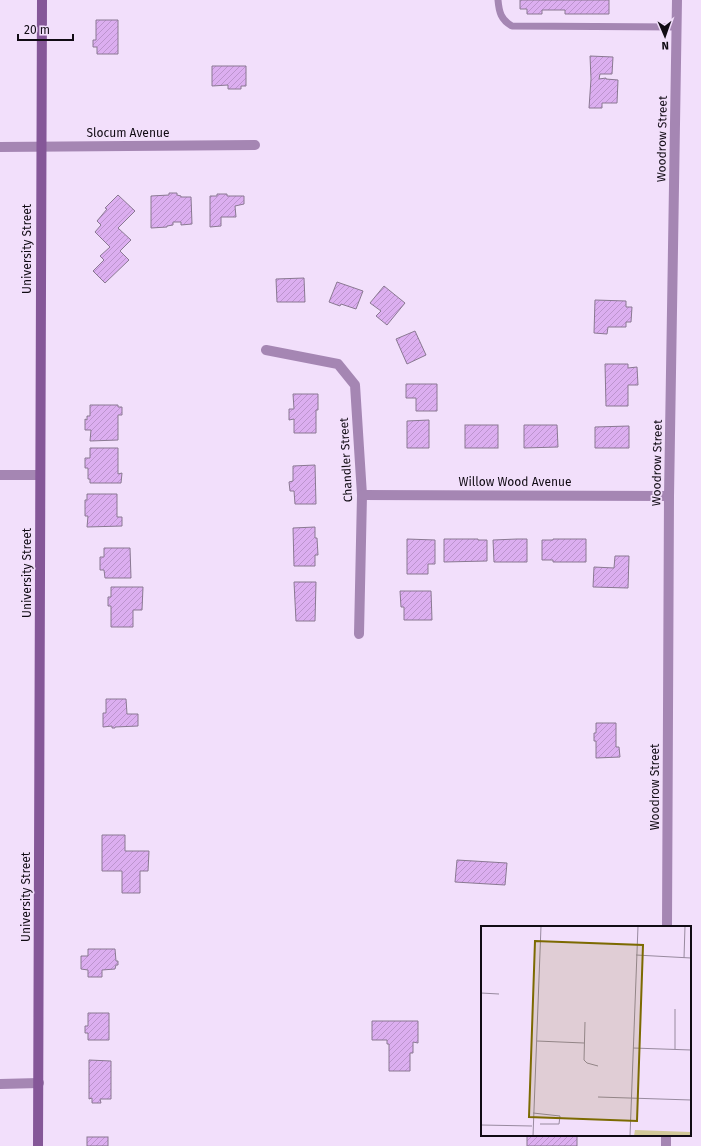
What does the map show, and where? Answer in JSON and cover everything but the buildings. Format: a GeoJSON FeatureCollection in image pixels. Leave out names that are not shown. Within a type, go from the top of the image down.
{"type":"FeatureCollection","features":[{"type":"Feature","properties":{"kind":"street","name":"University Street"},"geometry":{"type":"LineString","coordinates":[[38,1146],[40,147],[42,0]]}},
{"type":"Feature","properties":{"kind":"street","name":"Woodrow Street"},"geometry":{"type":"LineString","coordinates":[[667,926],[669,496],[677,0]]}},
{"type":"Feature","properties":{"kind":"street","name":"Slocum Avenue"},"geometry":{"type":"LineString","coordinates":[[0,147],[256,145]]}},
{"type":"Feature","properties":{"kind":"street","name":"Chandler Street"},"geometry":{"type":"LineString","coordinates":[[266,350],[338,364],[355,385],[362,495],[358,634]]}},
{"type":"Feature","properties":{"kind":"street"},"geometry":{"type":"LineString","coordinates":[[0,475],[40,475]]}},
{"type":"Feature","properties":{"kind":"street","name":"Willow Wood Avenue"},"geometry":{"type":"LineString","coordinates":[[362,495],[669,496]]}},
{"type":"Feature","properties":{"kind":"street"},"geometry":{"type":"LineString","coordinates":[[0,1084],[39,1083]]}},
{"type":"Feature","properties":{"kind":"lane"},"geometry":{"type":"LineString","coordinates":[[498,0],[500,16],[505,22],[512,26],[677,27]]}}]}
